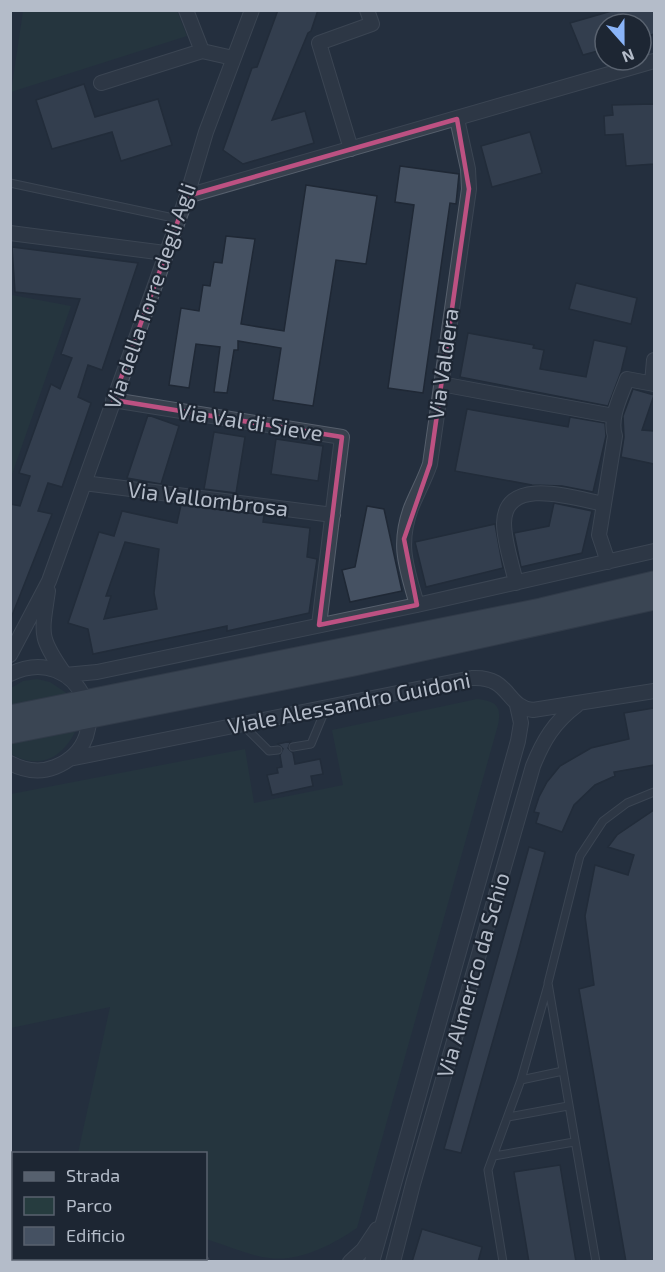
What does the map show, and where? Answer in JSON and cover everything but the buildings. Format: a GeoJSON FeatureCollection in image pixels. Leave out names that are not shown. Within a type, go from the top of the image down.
{"type":"FeatureCollection","features":[{"type":"Feature","properties":{"kind":"main road","name":"Viale Alessandro Guidoni"},"geometry":{"type":"LineString","coordinates":[[10,733],[88,709],[654,582]]}},
{"type":"Feature","properties":{"kind":"main road","name":"Viale Alessandro Guidoni"},"geometry":{"type":"LineString","coordinates":[[10,716],[88,709],[354,665],[654,599]]}},
{"type":"Feature","properties":{"kind":"street"},"geometry":{"type":"LineString","coordinates":[[186,10],[202,51]]}},
{"type":"Feature","properties":{"kind":"street","name":"Via della Torre degli Agli"},"geometry":{"type":"LineString","coordinates":[[65,675],[50,654],[43,638],[42,629],[49,581],[187,196],[206,132],[252,10]]}},
{"type":"Feature","properties":{"kind":"street"},"geometry":{"type":"LineString","coordinates":[[351,149],[319,43],[372,24],[367,10]]}},
{"type":"Feature","properties":{"kind":"street"},"geometry":{"type":"LineString","coordinates":[[100,83],[202,51],[233,58]]}},
{"type":"Feature","properties":{"kind":"street"},"geometry":{"type":"LineString","coordinates":[[187,196],[619,72]]}},
{"type":"Feature","properties":{"kind":"street","name":"Via Valdera"},"geometry":{"type":"LineString","coordinates":[[417,605],[403,549],[412,505],[430,464],[469,179],[457,119]]}},
{"type":"Feature","properties":{"kind":"street"},"geometry":{"type":"LineString","coordinates":[[10,233],[165,253]]}},
{"type":"Feature","properties":{"kind":"street"},"geometry":{"type":"LineString","coordinates":[[608,562],[598,535],[615,436],[612,429],[614,416],[627,379],[654,385],[654,360]]}},
{"type":"Feature","properties":{"kind":"street"},"geometry":{"type":"LineString","coordinates":[[441,384],[614,416]]}},
{"type":"Feature","properties":{"kind":"street","name":"Via Val di Sieve"},"geometry":{"type":"LineString","coordinates":[[113,400],[342,437],[319,625]]}},
{"type":"Feature","properties":{"kind":"street","name":"Via Vallombrosa"},"geometry":{"type":"LineString","coordinates":[[84,483],[333,515]]}},
{"type":"Feature","properties":{"kind":"street"},"geometry":{"type":"LineString","coordinates":[[516,583],[504,525],[507,511],[516,499],[536,492],[604,504]]}},
{"type":"Feature","properties":{"kind":"street"},"geometry":{"type":"LineString","coordinates":[[65,675],[97,672],[417,605],[654,551]]}},
{"type":"Feature","properties":{"kind":"street","name":"Via della Torre degli Agli"},"geometry":{"type":"LineString","coordinates":[[10,655],[15,633],[49,581]]}},
{"type":"Feature","properties":{"kind":"street"},"geometry":{"type":"LineString","coordinates":[[10,674],[38,666],[57,670],[78,686],[88,709],[86,736],[82,745],[69,759]]}},
{"type":"Feature","properties":{"kind":"street","name":"Viale Alessandro Guidoni"},"geometry":{"type":"LineString","coordinates":[[10,763],[26,770],[42,770],[56,767],[69,759],[241,723],[478,678],[497,682],[517,705]]}},
{"type":"Feature","properties":{"kind":"street"},"geometry":{"type":"LineString","coordinates":[[517,705],[540,710],[654,692]]}},
{"type":"Feature","properties":{"kind":"street","name":"Via Almerico da Schio"},"geometry":{"type":"LineString","coordinates":[[393,1262],[413,1184],[533,766],[542,742],[549,732],[578,703]]}},
{"type":"Feature","properties":{"kind":"street","name":"Via Almerico da Schio"},"geometry":{"type":"LineString","coordinates":[[372,1262],[518,741],[520,723],[517,705]]}},
{"type":"Feature","properties":{"kind":"street"},"geometry":{"type":"LineString","coordinates":[[350,1262],[363,1250],[385,1217]]}},
{"type":"Feature","properties":{"kind":"lane"},"geometry":{"type":"LineString","coordinates":[[10,183],[178,219]]}},
{"type":"Feature","properties":{"kind":"lane"},"geometry":{"type":"LineString","coordinates":[[293,747],[311,744],[326,707]]}},
{"type":"Feature","properties":{"kind":"lane"},"geometry":{"type":"LineString","coordinates":[[241,723],[269,751],[278,750]]}},
{"type":"Feature","properties":{"kind":"lane"},"geometry":{"type":"LineString","coordinates":[[503,1262],[489,1170],[521,1080],[580,856],[603,821],[627,803],[654,792]]}},
{"type":"Feature","properties":{"kind":"lane"},"geometry":{"type":"LineString","coordinates":[[548,983],[596,1262]]}},
{"type":"Feature","properties":{"kind":"lane"},"geometry":{"type":"LineString","coordinates":[[521,1080],[563,1071]]}},
{"type":"Feature","properties":{"kind":"lane"},"geometry":{"type":"LineString","coordinates":[[508,1117],[568,1106]]}},
{"type":"Feature","properties":{"kind":"lane"},"geometry":{"type":"LineString","coordinates":[[494,1156],[574,1142]]}},
{"type":"Feature","properties":{"kind":"highlighted area"},"geometry":{"type":"Polygon","coordinates":[[[457,119],[469,189],[430,464],[404,539],[417,605],[319,625],[342,437],[113,400],[187,196],[457,119]]]}},
{"type":"Feature","properties":{"kind":"green space"},"geometry":{"type":"Polygon","coordinates":[[[23,11],[177,11],[187,36],[11,92],[23,11]]]}},
{"type":"Feature","properties":{"kind":"green space"},"geometry":{"type":"Polygon","coordinates":[[[11,248],[12,295],[71,306],[11,477],[11,248]]]}},
{"type":"Feature","properties":{"kind":"green space"},"geometry":{"type":"Polygon","coordinates":[[[37,679],[50,682],[71,696],[11,708],[11,688],[23,681],[37,679]]]}},
{"type":"Feature","properties":{"kind":"green space"},"geometry":{"type":"Polygon","coordinates":[[[477,699],[493,703],[499,713],[498,725],[357,1228],[326,1246],[304,1255],[281,1259],[269,1258],[207,1239],[207,1152],[78,1152],[110,1007],[11,1028],[11,794],[245,749],[254,803],[343,785],[332,730],[477,699]]]}},
{"type":"Feature","properties":{"kind":"green space"},"geometry":{"type":"Polygon","coordinates":[[[77,728],[65,747],[50,758],[32,761],[11,754],[11,741],[77,728]]]}}]}
